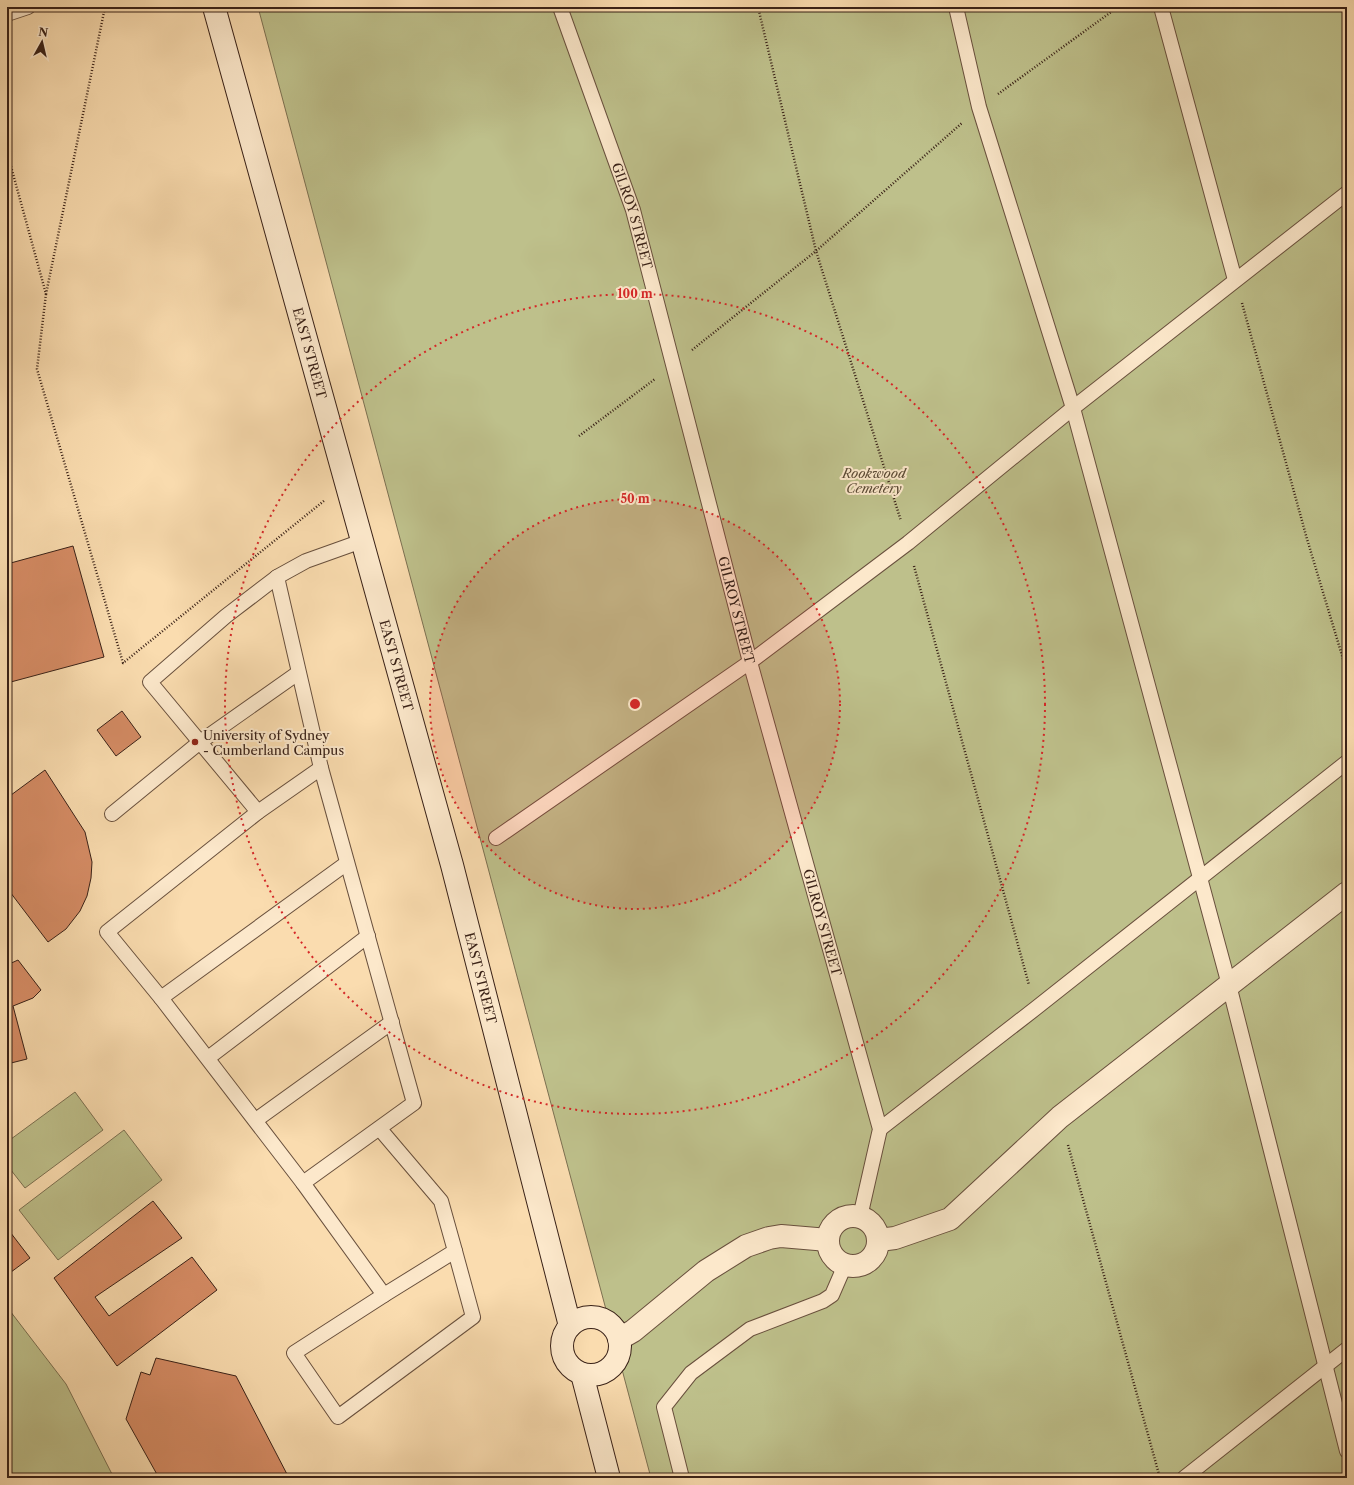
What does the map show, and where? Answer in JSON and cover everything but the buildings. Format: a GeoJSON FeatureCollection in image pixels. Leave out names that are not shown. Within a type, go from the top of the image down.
{"type":"FeatureCollection","features":[{"type":"Feature","properties":{"kind":"main road","name":"EAST STREET"},"geometry":{"type":"LineString","coordinates":[[214,7],[452,865],[570,1326]]}},
{"type":"Feature","properties":{"kind":"main road"},"geometry":{"type":"LineString","coordinates":[[879,1240],[895,1238],[950,1219],[1060,1117],[1347,893]]}},
{"type":"Feature","properties":{"kind":"main road"},"geometry":{"type":"LineString","coordinates":[[852,1216],[860,1217],[873,1225],[879,1240],[878,1248],[869,1262],[862,1266],[853,1267],[845,1265],[832,1256],[828,1240],[833,1226],[838,1220],[852,1216]]}},
{"type":"Feature","properties":{"kind":"main road"},"geometry":{"type":"LineString","coordinates":[[620,1339],[633,1331],[706,1271],[746,1246],[769,1238],[781,1236],[828,1240]]}},
{"type":"Feature","properties":{"kind":"main road"},"geometry":{"type":"LineString","coordinates":[[585,1317],[603,1319],[610,1324],[620,1339],[619,1356],[614,1364],[608,1370],[591,1376],[573,1370],[566,1363],[562,1354],[561,1343],[564,1334],[570,1326],[577,1320],[585,1317]]}},
{"type":"Feature","properties":{"kind":"main road"},"geometry":{"type":"LineString","coordinates":[[582,1374],[609,1478]]}},
{"type":"Feature","properties":{"kind":"lane"},"geometry":{"type":"LineString","coordinates":[[7,14],[28,7]]}},
{"type":"Feature","properties":{"kind":"lane","name":"GILROY STREET"},"geometry":{"type":"LineString","coordinates":[[560,7],[633,210],[750,662],[880,1128],[860,1217]]}},
{"type":"Feature","properties":{"kind":"lane"},"geometry":{"type":"LineString","coordinates":[[956,7],[979,108],[1073,408],[1229,985],[1347,1451]]}},
{"type":"Feature","properties":{"kind":"lane"},"geometry":{"type":"LineString","coordinates":[[1161,7],[1235,280]]}},
{"type":"Feature","properties":{"kind":"lane"},"geometry":{"type":"LineString","coordinates":[[496,838],[750,662],[908,543],[1073,408],[1347,193]]}},
{"type":"Feature","properties":{"kind":"lane"},"geometry":{"type":"LineString","coordinates":[[258,812],[150,682],[226,616],[277,577],[306,561],[362,541]]}},
{"type":"Feature","properties":{"kind":"lane"},"geometry":{"type":"LineString","coordinates":[[277,577],[298,673],[322,768],[414,1104],[304,1183]]}},
{"type":"Feature","properties":{"kind":"lane"},"geometry":{"type":"LineString","coordinates":[[112,814],[200,742],[298,673]]}},
{"type":"Feature","properties":{"kind":"lane"},"geometry":{"type":"LineString","coordinates":[[880,1128],[1036,1008],[1347,762]]}},
{"type":"Feature","properties":{"kind":"lane"},"geometry":{"type":"LineString","coordinates":[[322,768],[258,812],[106,932],[161,998],[256,1120],[304,1183],[384,1295]]}},
{"type":"Feature","properties":{"kind":"lane"},"geometry":{"type":"LineString","coordinates":[[161,998],[347,863]]}},
{"type":"Feature","properties":{"kind":"lane"},"geometry":{"type":"LineString","coordinates":[[208,1058],[368,936]]}},
{"type":"Feature","properties":{"kind":"lane"},"geometry":{"type":"LineString","coordinates":[[256,1120],[392,1022]]}},
{"type":"Feature","properties":{"kind":"lane"},"geometry":{"type":"LineString","coordinates":[[379,1128],[441,1201],[455,1251],[473,1317],[338,1417],[294,1353],[455,1251]]}},
{"type":"Feature","properties":{"kind":"lane"},"geometry":{"type":"LineString","coordinates":[[682,1478],[664,1407],[691,1373],[750,1329],[823,1301],[832,1295],[845,1265]]}},
{"type":"Feature","properties":{"kind":"lane"},"geometry":{"type":"LineString","coordinates":[[1184,1478],[1347,1349]]}},
{"type":"Feature","properties":{"kind":"path"},"geometry":{"type":"LineString","coordinates":[[104,7],[46,294],[37,369],[122,663],[346,483]]}},
{"type":"Feature","properties":{"kind":"path"},"geometry":{"type":"LineString","coordinates":[[758,7],[816,251],[908,543],[1036,1008]]}},
{"type":"Feature","properties":{"kind":"path"},"geometry":{"type":"LineString","coordinates":[[579,436],[673,365],[816,251],[979,108],[1118,7]]}},
{"type":"Feature","properties":{"kind":"path"},"geometry":{"type":"LineString","coordinates":[[7,152],[46,294]]}},
{"type":"Feature","properties":{"kind":"path"},"geometry":{"type":"LineString","coordinates":[[1235,280],[1307,539],[1347,672]]}},
{"type":"Feature","properties":{"kind":"path"},"geometry":{"type":"LineString","coordinates":[[1060,1117],[1160,1478]]}},
{"type":"Feature","properties":{"kind":"green space","name":"Rookwood Cemetery"},"geometry":{"type":"Polygon","coordinates":[[[258,7],[1347,7],[1347,1478],[651,1478],[258,7]]]}},
{"type":"Feature","properties":{"kind":"green space"},"geometry":{"type":"Polygon","coordinates":[[[75,1092],[103,1130],[25,1188],[7,1165],[7,1142],[75,1092]]]}},
{"type":"Feature","properties":{"kind":"green space"},"geometry":{"type":"Polygon","coordinates":[[[124,1130],[162,1180],[58,1260],[19,1210],[124,1130]]]}},
{"type":"Feature","properties":{"kind":"green space"},"geometry":{"type":"Polygon","coordinates":[[[7,1307],[66,1384],[114,1478],[7,1478],[7,1307]]]}},
{"type":"Feature","properties":{"kind":"place","name":"University of Sydney - Cumberland Campus"},"geometry":{"type":"Point","coordinates":[195,742]}}]}
